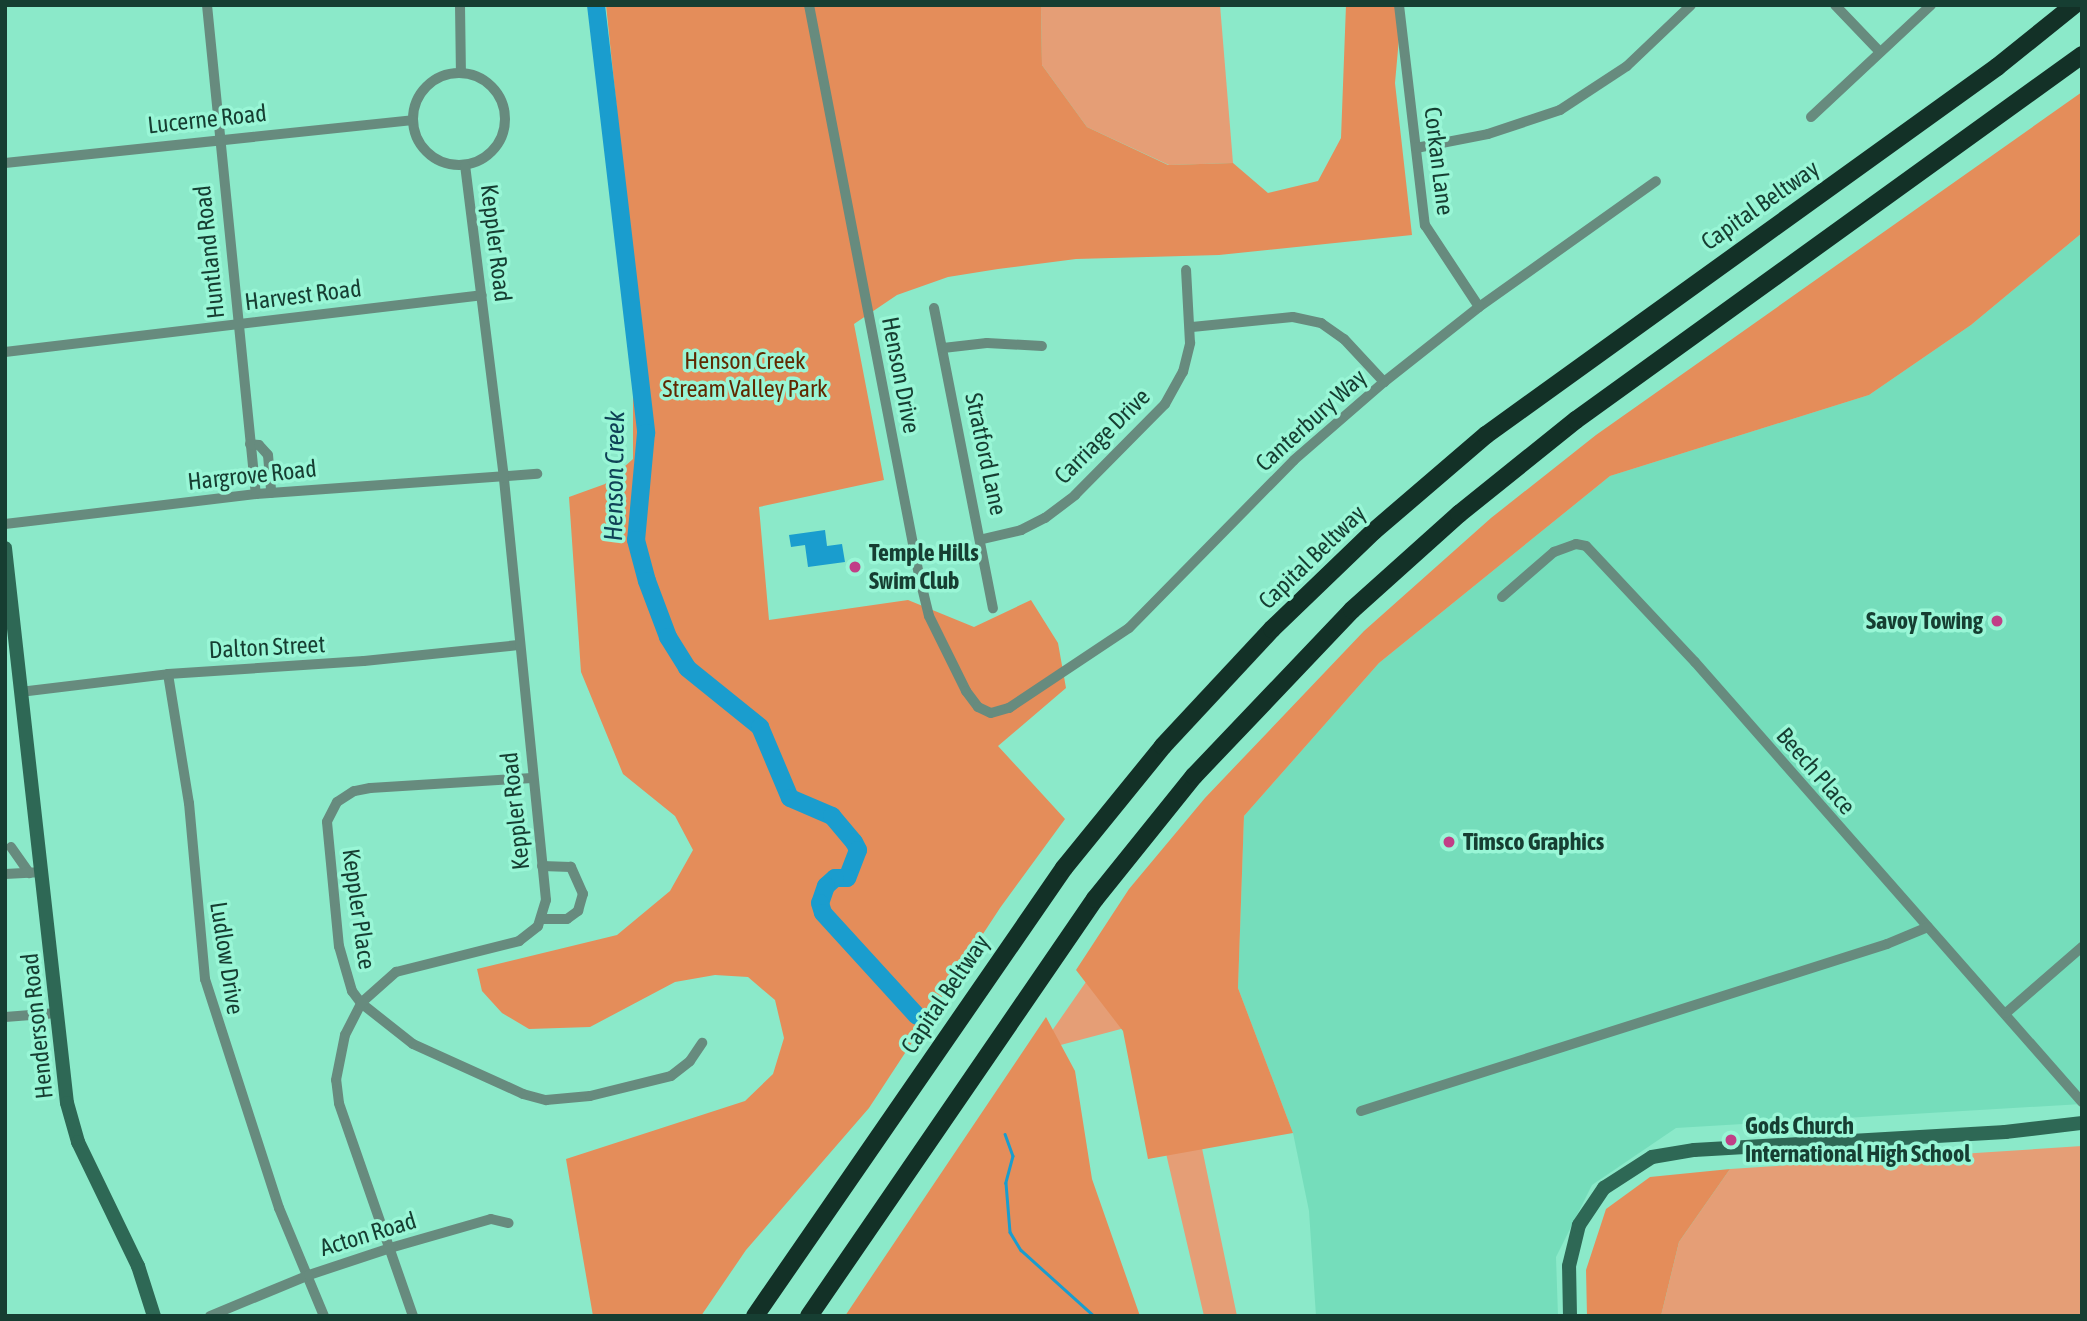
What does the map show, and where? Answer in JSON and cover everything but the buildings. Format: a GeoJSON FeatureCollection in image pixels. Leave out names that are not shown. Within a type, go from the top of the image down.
{"type":"FeatureCollection","features":[{"type":"Feature","properties":{"kind":"highway","name":"Capital Beltway"},"geometry":{"type":"LineString","coordinates":[[755,1316],[1072,858],[1163,746],[1313,587],[1431,481],[1548,387],[1997,67],[2074,5]]}},
{"type":"Feature","properties":{"kind":"highway"},"geometry":{"type":"LineString","coordinates":[[809,1316],[1095,899],[1228,738],[1352,610],[1459,514],[1576,420],[2082,55]]}},
{"type":"Feature","properties":{"kind":"street","name":"Huntland Road"},"geometry":{"type":"LineString","coordinates":[[207,5],[256,494]]}},
{"type":"Feature","properties":{"kind":"street"},"geometry":{"type":"LineString","coordinates":[[413,120],[427,87],[448,74],[461,73],[460,5]]}},
{"type":"Feature","properties":{"kind":"street","name":"Henson Drive"},"geometry":{"type":"LineString","coordinates":[[809,5],[929,616],[978,707],[991,713],[1009,708]]}},
{"type":"Feature","properties":{"kind":"street","name":"Corkan Lane"},"geometry":{"type":"LineString","coordinates":[[1399,5],[1425,225],[1479,307]]}},
{"type":"Feature","properties":{"kind":"street"},"geometry":{"type":"LineString","coordinates":[[1416,148],[1488,134],[1560,110],[1627,66],[1691,5]]}},
{"type":"Feature","properties":{"kind":"street"},"geometry":{"type":"LineString","coordinates":[[1836,5],[1880,52]]}},
{"type":"Feature","properties":{"kind":"street"},"geometry":{"type":"LineString","coordinates":[[1811,117],[1931,5]]}},
{"type":"Feature","properties":{"kind":"street","name":"Keppler Road"},"geometry":{"type":"LineString","coordinates":[[413,120],[418,141],[433,158],[465,165],[496,146],[504,111],[493,89],[461,73]]}},
{"type":"Feature","properties":{"kind":"street","name":"Lucerne Road"},"geometry":{"type":"LineString","coordinates":[[5,163],[219,137],[413,120]]}},
{"type":"Feature","properties":{"kind":"street","name":"Keppler Road"},"geometry":{"type":"LineString","coordinates":[[465,165],[503,478],[546,901],[541,919]]}},
{"type":"Feature","properties":{"kind":"street","name":"Canterbury Way"},"geometry":{"type":"LineString","coordinates":[[1009,708],[1129,628],[1294,460],[1384,382],[1479,307],[1656,181]]}},
{"type":"Feature","properties":{"kind":"street","name":"Carriage Drive"},"geometry":{"type":"LineString","coordinates":[[983,539],[1021,530],[1045,518],[1151,422],[1183,372],[1192,327],[1186,270]]}},
{"type":"Feature","properties":{"kind":"street","name":"Harvest Road"},"geometry":{"type":"LineString","coordinates":[[5,352],[482,295]]}},
{"type":"Feature","properties":{"kind":"street","name":"Stratford Lane"},"geometry":{"type":"LineString","coordinates":[[934,308],[983,539],[993,608]]}},
{"type":"Feature","properties":{"kind":"street"},"geometry":{"type":"LineString","coordinates":[[1192,327],[1293,317],[1321,323],[1344,339],[1384,382]]}},
{"type":"Feature","properties":{"kind":"street"},"geometry":{"type":"LineString","coordinates":[[943,348],[987,343],[1042,346]]}},
{"type":"Feature","properties":{"kind":"street"},"geometry":{"type":"LineString","coordinates":[[250,444],[259,445],[268,455],[271,493]]}},
{"type":"Feature","properties":{"kind":"street","name":"Hargrove Road"},"geometry":{"type":"LineString","coordinates":[[5,524],[256,494],[537,474]]}},
{"type":"Feature","properties":{"kind":"street","name":"Beech Place"},"geometry":{"type":"LineString","coordinates":[[1502,597],[1554,552],[1576,544],[1586,546],[2006,1013],[2082,1102]]}},
{"type":"Feature","properties":{"kind":"street","name":"Henderson Road"},"geometry":{"type":"LineString","coordinates":[[5,548],[36,872],[67,1102],[78,1142],[138,1266],[154,1316]]}},
{"type":"Feature","properties":{"kind":"street","name":"Dalton Street"},"geometry":{"type":"LineString","coordinates":[[20,692],[168,674],[364,662],[518,645]]}},
{"type":"Feature","properties":{"kind":"street","name":"Ludlow Drive"},"geometry":{"type":"LineString","coordinates":[[168,674],[189,803],[205,979],[279,1208],[324,1316]]}},
{"type":"Feature","properties":{"kind":"street","name":"Keppler Place"},"geometry":{"type":"LineString","coordinates":[[532,778],[369,788],[354,791],[337,802],[327,822],[339,946],[346,979],[361,1003],[413,1044],[446,1061],[546,1100],[590,1096],[671,1076],[690,1061],[702,1043]]}},
{"type":"Feature","properties":{"kind":"street"},"geometry":{"type":"LineString","coordinates":[[11,847],[36,872]]}},
{"type":"Feature","properties":{"kind":"street"},"geometry":{"type":"LineString","coordinates":[[413,1316],[339,1103],[339,1055],[361,1003],[396,972],[519,941],[541,919],[567,919],[578,911],[583,894],[571,867],[542,866]]}},
{"type":"Feature","properties":{"kind":"street"},"geometry":{"type":"LineString","coordinates":[[5,874],[36,872]]}},
{"type":"Feature","properties":{"kind":"street"},"geometry":{"type":"LineString","coordinates":[[1361,1111],[1875,948],[1928,927]]}},
{"type":"Feature","properties":{"kind":"street"},"geometry":{"type":"LineString","coordinates":[[2006,1013],[2082,947]]}},
{"type":"Feature","properties":{"kind":"street"},"geometry":{"type":"LineString","coordinates":[[5,1017],[57,1013]]}},
{"type":"Feature","properties":{"kind":"street"},"geometry":{"type":"LineString","coordinates":[[1570,1316],[1569,1266],[1579,1225],[1604,1188],[1652,1157],[2082,1123]]}},
{"type":"Feature","properties":{"kind":"street","name":"Acton Road"},"geometry":{"type":"LineString","coordinates":[[210,1316],[309,1275],[390,1248],[491,1219],[509,1223]]}},
{"type":"Feature","properties":{"kind":"shaded area"},"geometry":{"type":"Polygon","coordinates":[[[1041,5],[1220,5],[1233,163],[1169,165],[1087,127],[1042,65],[1041,5]]]}},
{"type":"Feature","properties":{"kind":"shaded area"},"geometry":{"type":"Polygon","coordinates":[[[2082,233],[2082,1104],[1676,1128],[1592,1185],[1556,1257],[1558,1316],[1316,1316],[1309,1211],[1293,1133],[1238,988],[1244,816],[1379,663],[1610,476],[1869,395],[1971,325],[2082,233]]]}},
{"type":"Feature","properties":{"kind":"shaded area"},"geometry":{"type":"Polygon","coordinates":[[[1106,953],[1174,1014],[1237,1316],[1204,1316],[1136,1025],[1038,1051],[1106,953]]]}},
{"type":"Feature","properties":{"kind":"shaded area"},"geometry":{"type":"Polygon","coordinates":[[[2082,1146],[2082,1316],[1661,1316],[1679,1242],[1730,1169],[2082,1146]]]}},
{"type":"Feature","properties":{"kind":"green space","name":"Henson Creek Stream Valley Park"},"geometry":{"type":"Polygon","coordinates":[[[606,5],[1041,5],[1042,65],[1087,127],[1168,165],[1233,163],[1268,193],[1318,181],[1341,138],[1346,5],[1402,5],[1395,83],[1412,235],[1219,255],[1076,259],[998,269],[948,277],[897,295],[854,324],[884,480],[759,507],[769,620],[908,600],[974,627],[1031,600],[1058,643],[1066,688],[998,746],[1065,819],[1000,908],[869,1108],[746,1250],[701,1316],[593,1316],[566,1159],[745,1101],[773,1074],[784,1038],[775,1000],[748,977],[715,975],[675,982],[590,1027],[529,1029],[502,1013],[482,991],[477,969],[617,935],[670,891],[693,850],[675,816],[623,774],[581,672],[569,497],[605,484],[633,459],[633,265],[606,5]]]}},
{"type":"Feature","properties":{"kind":"green space"},"geometry":{"type":"Polygon","coordinates":[[[2082,92],[2082,233],[1971,325],[1869,395],[1610,476],[1379,663],[1244,816],[1238,988],[1293,1133],[1148,1159],[1123,1031],[1076,970],[1129,889],[1205,798],[1364,631],[1491,518],[1596,435],[2082,92]]]}},
{"type":"Feature","properties":{"kind":"green space"},"geometry":{"type":"Polygon","coordinates":[[[1046,1017],[1075,1071],[1092,1179],[1140,1316],[845,1316],[1046,1017]]]}},
{"type":"Feature","properties":{"kind":"green space"},"geometry":{"type":"Polygon","coordinates":[[[1730,1169],[1679,1242],[1661,1316],[1587,1316],[1586,1270],[1606,1209],[1650,1177],[1730,1169]]]}},
{"type":"Feature","properties":{"kind":"water"},"geometry":{"type":"Polygon","coordinates":[[[825,530],[827,546],[842,544],[845,562],[808,567],[805,545],[791,547],[789,535],[825,530]]]}},
{"type":"Feature","properties":{"kind":"waterway","name":"Henson Creek"},"geometry":{"type":"LineString","coordinates":[[596,5],[646,433],[636,540],[647,581],[668,637],[687,668],[760,727],[790,798],[832,816],[854,842],[858,850],[847,878],[835,878],[826,886],[820,903],[823,913],[917,1016]]}},
{"type":"Feature","properties":{"kind":"waterway","name":"Henson Creek"},"geometry":{"type":"LineString","coordinates":[[1005,1134],[1013,1156],[1006,1183],[1010,1232],[1021,1250],[1094,1316]]}},
{"type":"Feature","properties":{"kind":"place","name":"Temple Hills Swim Club"},"geometry":{"type":"Point","coordinates":[855,567]}},
{"type":"Feature","properties":{"kind":"place","name":"Savoy Towing"},"geometry":{"type":"Point","coordinates":[1997,621]}},
{"type":"Feature","properties":{"kind":"place","name":"Timsco Graphics"},"geometry":{"type":"Point","coordinates":[1449,842]}},
{"type":"Feature","properties":{"kind":"place","name":"Gods Church International High School"},"geometry":{"type":"Point","coordinates":[1731,1140]}}]}
